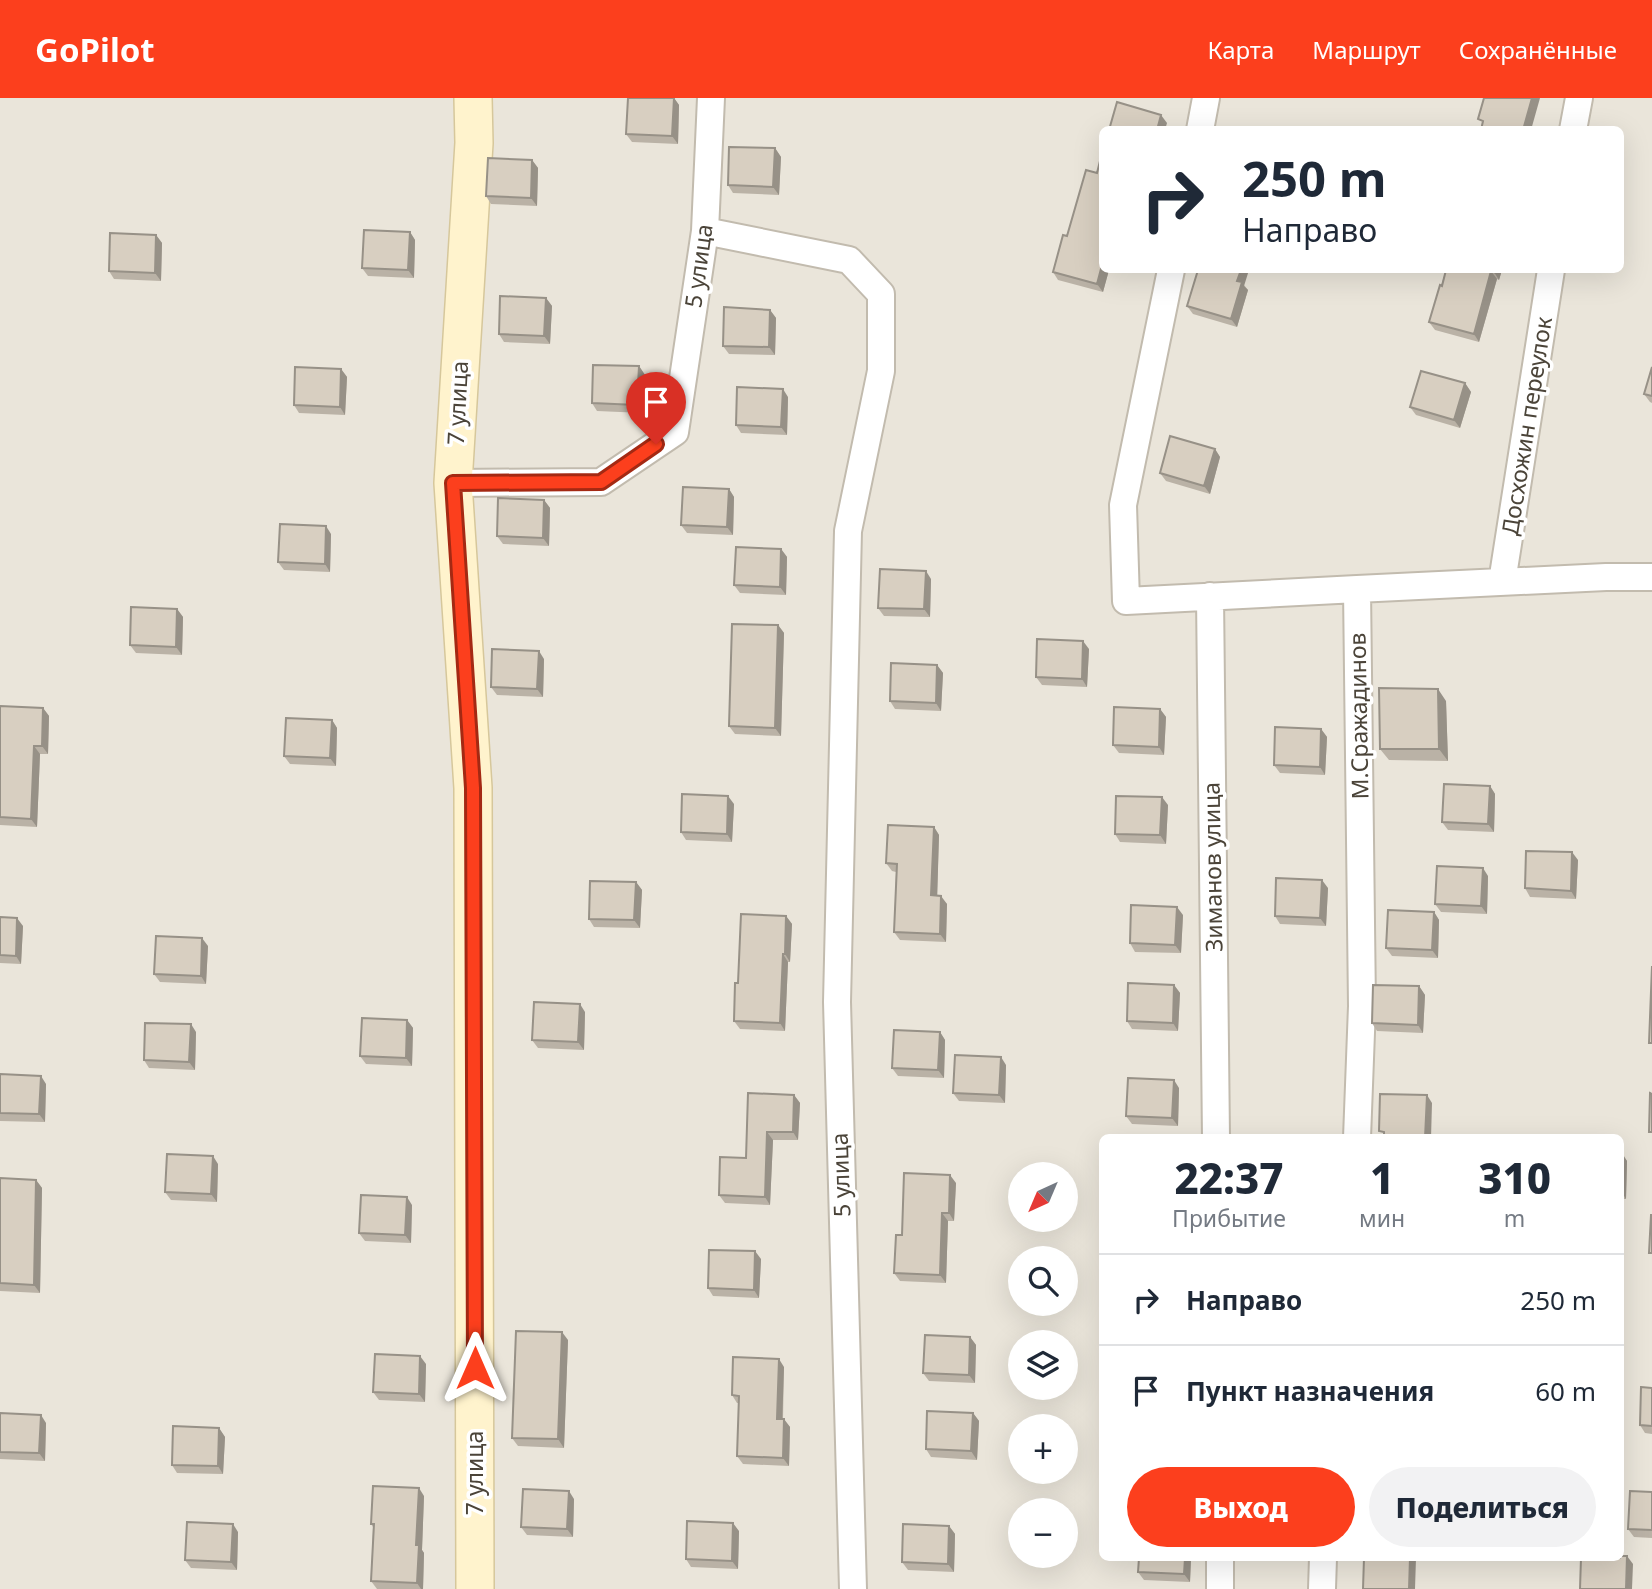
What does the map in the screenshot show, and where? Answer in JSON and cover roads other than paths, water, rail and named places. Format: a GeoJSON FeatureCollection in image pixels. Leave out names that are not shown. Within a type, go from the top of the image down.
{"type":"FeatureCollection","features":[{"type":"Feature","properties":{"kind":"street","name":"7 улица"},"geometry":{"type":"LineString","coordinates":[[473,98],[474,143],[453,483],[473,788],[475,1589]]}},
{"type":"Feature","properties":{"kind":"street","name":"5 улица"},"geometry":{"type":"LineString","coordinates":[[453,483],[601,482],[675,432],[705,231],[711,98]]}},
{"type":"Feature","properties":{"kind":"street"},"geometry":{"type":"LineString","coordinates":[[1200,126],[1206,98]]}},
{"type":"Feature","properties":{"kind":"street"},"geometry":{"type":"LineString","coordinates":[[1574,126],[1579,98]]}},
{"type":"Feature","properties":{"kind":"street","name":"5 улица"},"geometry":{"type":"LineString","coordinates":[[705,231],[849,260],[881,294],[881,371],[848,531],[836,1002],[853,1589]]}},
{"type":"Feature","properties":{"kind":"street"},"geometry":{"type":"LineString","coordinates":[[1170,273],[1123,505],[1126,601],[1652,576]]}},
{"type":"Feature","properties":{"kind":"street","name":"Досхожин переулок"},"geometry":{"type":"LineString","coordinates":[[1502,582],[1551,273]]}},
{"type":"Feature","properties":{"kind":"street","name":"М.Сражадинов"},"geometry":{"type":"LineString","coordinates":[[1357,589],[1362,1006],[1357,1134]]}},
{"type":"Feature","properties":{"kind":"street","name":"Зиманов улица"},"geometry":{"type":"LineString","coordinates":[[1210,596],[1216,1134]]}},
{"type":"Feature","properties":{"kind":"street"},"geometry":{"type":"LineString","coordinates":[[1220,1561],[1220,1589]]}},
{"type":"Feature","properties":{"kind":"street"},"geometry":{"type":"LineString","coordinates":[[1322,1589],[1323,1561]]}}]}
